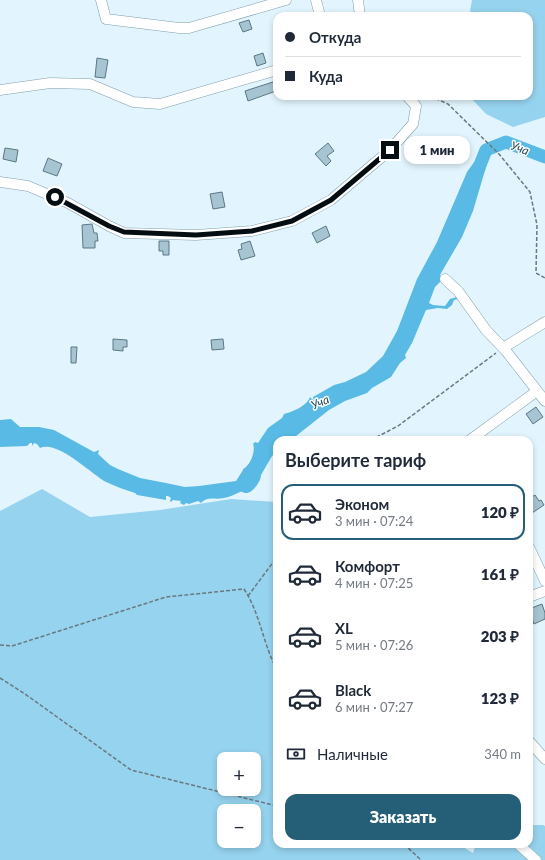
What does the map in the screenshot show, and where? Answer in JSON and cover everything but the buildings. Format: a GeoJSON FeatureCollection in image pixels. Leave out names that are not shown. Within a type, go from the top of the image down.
{"type":"FeatureCollection","features":[{"type":"Feature","properties":{"kind":"street"},"geometry":{"type":"LineString","coordinates":[[101,0],[106,19],[179,28],[189,28],[286,0]]}},
{"type":"Feature","properties":{"kind":"street"},"geometry":{"type":"LineString","coordinates":[[316,0],[319,12]]}},
{"type":"Feature","properties":{"kind":"street"},"geometry":{"type":"LineString","coordinates":[[358,0],[360,12]]}},
{"type":"Feature","properties":{"kind":"street"},"geometry":{"type":"LineString","coordinates":[[0,90],[50,83],[90,84],[133,102],[160,104],[273,71]]}},
{"type":"Feature","properties":{"kind":"street"},"geometry":{"type":"LineString","coordinates":[[0,182],[28,186],[68,203],[109,226],[124,232],[196,235],[252,231],[292,221],[331,200],[390,150],[413,124],[416,106],[411,100]]}},
{"type":"Feature","properties":{"kind":"street"},"geometry":{"type":"LineString","coordinates":[[445,278],[458,291],[486,330],[503,348],[545,401]]}},
{"type":"Feature","properties":{"kind":"street"},"geometry":{"type":"LineString","coordinates":[[503,348],[545,322]]}},
{"type":"Feature","properties":{"kind":"street"},"geometry":{"type":"LineString","coordinates":[[475,436],[537,391]]}},
{"type":"Feature","properties":{"kind":"street"},"geometry":{"type":"LineString","coordinates":[[533,556],[545,581]]}},
{"type":"Feature","properties":{"kind":"street"},"geometry":{"type":"LineString","coordinates":[[533,596],[545,591]]}},
{"type":"Feature","properties":{"kind":"street"},"geometry":{"type":"LineString","coordinates":[[533,746],[545,759]]}},
{"type":"Feature","properties":{"kind":"street"},"geometry":{"type":"LineString","coordinates":[[522,848],[536,860]]}},
{"type":"Feature","properties":{"kind":"path"},"geometry":{"type":"LineString","coordinates":[[439,100],[448,104],[499,154],[530,192],[537,225],[536,273],[545,278]]}},
{"type":"Feature","properties":{"kind":"path"},"geometry":{"type":"LineString","coordinates":[[379,436],[398,426],[503,348]]}},
{"type":"Feature","properties":{"kind":"path"},"geometry":{"type":"LineString","coordinates":[[248,596],[273,562]]}},
{"type":"Feature","properties":{"kind":"path"},"geometry":{"type":"LineString","coordinates":[[0,645],[12,646],[166,597],[244,589],[264,634],[273,662]]}},
{"type":"Feature","properties":{"kind":"path"},"geometry":{"type":"LineString","coordinates":[[0,678],[25,694],[131,770],[273,805]]}},
{"type":"Feature","properties":{"kind":"path"},"geometry":{"type":"LineString","coordinates":[[408,848],[421,860]]}},
{"type":"Feature","properties":{"kind":"shaded area"},"geometry":{"type":"Polygon","coordinates":[[[472,0],[545,0],[545,117],[513,127],[486,114],[473,100],[533,100],[533,12],[470,11],[472,0]]]}},
{"type":"Feature","properties":{"kind":"shaded area"},"geometry":{"type":"Polygon","coordinates":[[[42,489],[90,517],[160,510],[231,499],[273,502],[273,848],[465,848],[473,853],[475,848],[533,848],[533,825],[543,825],[545,826],[545,860],[0,860],[0,511],[42,489]]]}},
{"type":"Feature","properties":{"kind":"water"},"geometry":{"type":"Polygon","coordinates":[[[482,151],[489,157],[473,211],[462,237],[440,275],[442,280],[435,287],[429,303],[433,305],[445,306],[450,299],[457,297],[458,299],[454,300],[452,305],[447,309],[438,308],[426,310],[412,343],[405,355],[406,358],[400,363],[391,377],[372,388],[367,393],[345,401],[329,410],[296,436],[273,436],[273,455],[258,483],[251,491],[246,493],[240,492],[221,499],[209,499],[201,503],[198,501],[189,504],[186,503],[184,505],[180,503],[181,501],[173,500],[171,502],[171,498],[168,496],[166,496],[166,500],[137,495],[106,482],[65,453],[56,449],[47,447],[40,448],[34,443],[32,446],[32,443],[30,443],[27,446],[0,447],[0,420],[11,419],[20,427],[39,427],[54,430],[94,452],[99,450],[98,454],[110,465],[140,478],[185,487],[236,481],[252,458],[254,450],[253,444],[255,442],[258,443],[268,428],[282,418],[284,414],[303,406],[310,397],[314,401],[313,397],[334,385],[345,382],[366,372],[383,356],[397,331],[417,279],[437,242],[467,172],[482,151]]]}},
{"type":"Feature","properties":{"kind":"waterway","name":"Уча"},"geometry":{"type":"LineString","coordinates":[[478,170],[486,150],[506,142],[545,157]]}},
{"type":"Feature","properties":{"kind":"route"},"geometry":{"type":"LineString","coordinates":[[55,197],[109,226],[124,232],[196,235],[252,231],[292,221],[331,200],[390,150]]}}]}
